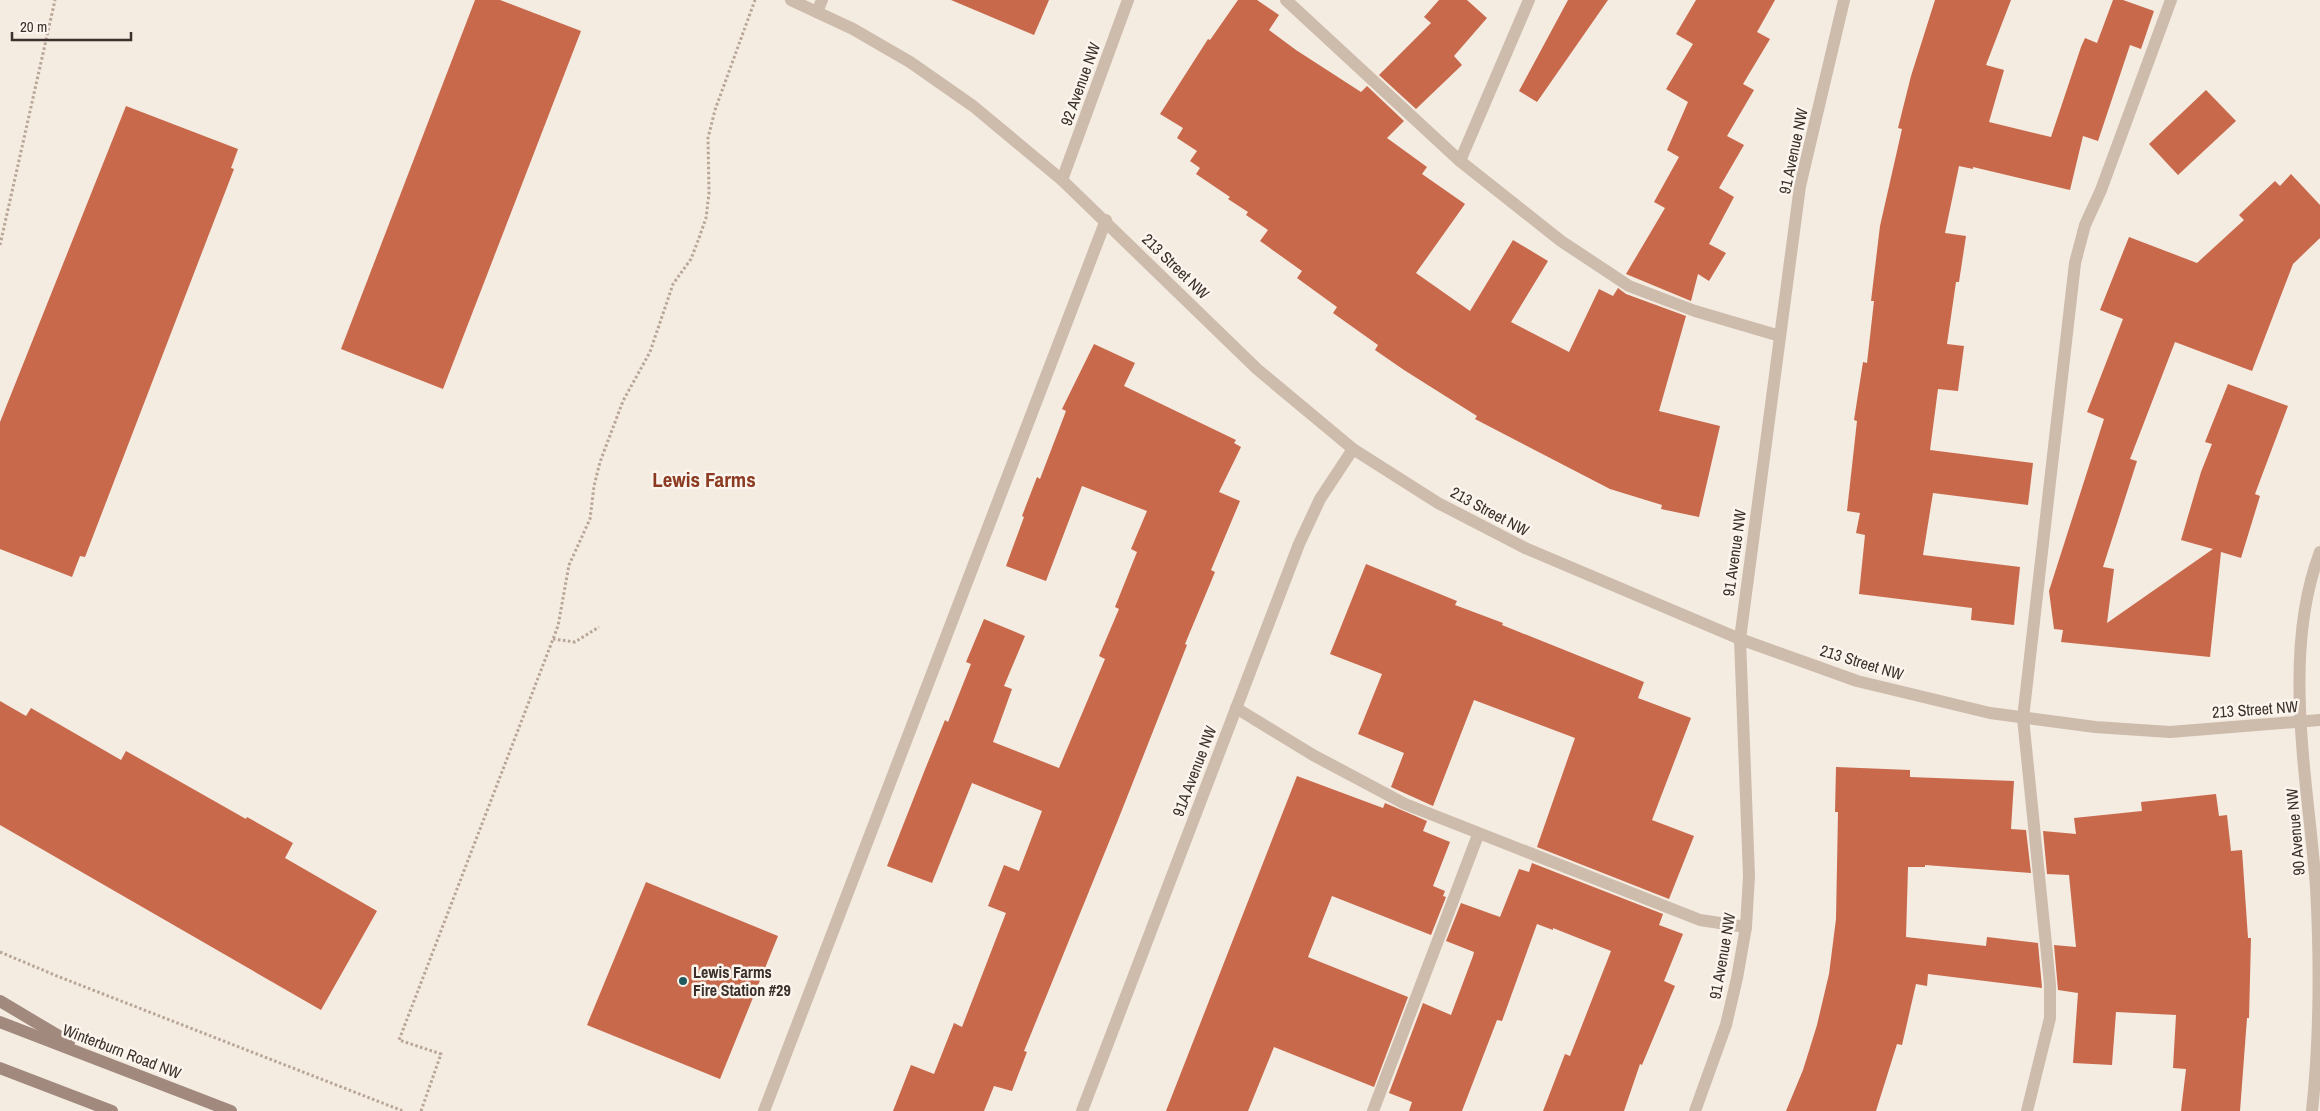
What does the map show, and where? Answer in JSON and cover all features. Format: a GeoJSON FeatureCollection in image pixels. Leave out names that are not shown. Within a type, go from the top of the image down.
{"type":"FeatureCollection","features":[{"type":"Feature","properties":{"kind":"main road"},"geometry":{"type":"LineString","coordinates":[[0,1001],[99,1060]]}},
{"type":"Feature","properties":{"kind":"main road","name":"Winterburn Road NW"},"geometry":{"type":"LineString","coordinates":[[0,1022],[231,1111]]}},
{"type":"Feature","properties":{"kind":"main road"},"geometry":{"type":"LineString","coordinates":[[0,1068],[112,1111]]}},
{"type":"Feature","properties":{"kind":"street","name":"213 Street NW"},"geometry":{"type":"LineString","coordinates":[[791,0],[820,6],[973,106],[1062,180],[1106,220],[1257,368],[1353,449],[1438,502],[1525,548],[1740,639],[1857,680],[1990,713],[2095,727],[2170,732],[2320,720]]}},
{"type":"Feature","properties":{"kind":"street","name":"92 Avenue NW"},"geometry":{"type":"LineString","coordinates":[[1062,180],[1128,0]]}},
{"type":"Feature","properties":{"kind":"street"},"geometry":{"type":"LineString","coordinates":[[1286,0],[1460,161],[1561,241],[1629,286],[1695,311],[1780,336]]}},
{"type":"Feature","properties":{"kind":"street"},"geometry":{"type":"LineString","coordinates":[[1460,161],[1529,0]]}},
{"type":"Feature","properties":{"kind":"street","name":"91 Avenue NW"},"geometry":{"type":"LineString","coordinates":[[1695,1111],[1726,1025],[1738,978],[1746,927],[1750,876],[1740,639],[1800,186],[1844,0]]}},
{"type":"Feature","properties":{"kind":"street"},"geometry":{"type":"LineString","coordinates":[[2027,1111],[2037,1078],[2050,1018],[2050,984],[2023,718],[2075,263],[2085,225],[2101,190],[2171,0]]}},
{"type":"Feature","properties":{"kind":"street"},"geometry":{"type":"LineString","coordinates":[[764,1111],[1106,220]]}},
{"type":"Feature","properties":{"kind":"street","name":"91A Avenue NW"},"geometry":{"type":"LineString","coordinates":[[1082,1111],[1299,544],[1320,499],[1353,449]]}},
{"type":"Feature","properties":{"kind":"street","name":"90 Avenue NW"},"geometry":{"type":"LineString","coordinates":[[2312,1111],[2320,995],[2316,890],[2300,681],[2301,629],[2320,552]]}},
{"type":"Feature","properties":{"kind":"street"},"geometry":{"type":"LineString","coordinates":[[1236,708],[1313,755],[1404,804],[1478,835],[1700,920],[1746,927]]}},
{"type":"Feature","properties":{"kind":"street"},"geometry":{"type":"LineString","coordinates":[[1373,1111],[1478,835]]}},
{"type":"Feature","properties":{"kind":"path"},"geometry":{"type":"LineString","coordinates":[[0,245],[55,0]]}},
{"type":"Feature","properties":{"kind":"path"},"geometry":{"type":"LineString","coordinates":[[420,1111],[441,1054],[399,1040],[558,626],[569,565],[590,519],[594,486],[600,462],[623,401],[650,352],[673,284],[691,259],[706,218],[709,193],[708,138],[715,110],[755,0]]}},
{"type":"Feature","properties":{"kind":"path"},"geometry":{"type":"LineString","coordinates":[[553,639],[575,642],[599,627]]}},
{"type":"Feature","properties":{"kind":"path"},"geometry":{"type":"LineString","coordinates":[[0,952],[403,1111]]}},
{"type":"Feature","properties":{"kind":"building"},"geometry":{"type":"Polygon","coordinates":[[[475,0],[500,0],[581,31],[443,389],[341,349],[475,0]]]}},
{"type":"Feature","properties":{"kind":"building"},"geometry":{"type":"Polygon","coordinates":[[[951,0],[1049,0],[1034,35],[951,0]]]}},
{"type":"Feature","properties":{"kind":"building"},"geometry":{"type":"Polygon","coordinates":[[[1238,0],[1257,0],[1279,15],[1269,30],[1361,92],[1367,86],[1404,121],[1387,138],[1427,167],[1422,174],[1465,204],[1416,273],[1470,311],[1513,240],[1548,261],[1511,322],[1569,352],[1599,289],[1613,296],[1618,288],[1626,294],[1686,316],[1659,411],[1720,426],[1699,517],[1661,509],[1662,505],[1610,489],[1475,419],[1477,416],[1375,350],[1378,345],[1333,313],[1337,307],[1297,278],[1302,271],[1260,241],[1268,230],[1246,215],[1248,212],[1228,199],[1230,197],[1196,174],[1200,168],[1190,161],[1197,151],[1177,138],[1183,128],[1160,114],[1208,39],[1210,40],[1238,0]]]}},
{"type":"Feature","properties":{"kind":"building"},"geometry":{"type":"Polygon","coordinates":[[[1439,0],[1467,0],[1487,18],[1454,56],[1462,65],[1416,109],[1379,75],[1431,23],[1424,17],[1439,0]]]}},
{"type":"Feature","properties":{"kind":"building"},"geometry":{"type":"Polygon","coordinates":[[[1568,0],[1608,0],[1537,102],[1519,91],[1568,0]]]}},
{"type":"Feature","properties":{"kind":"building"},"geometry":{"type":"Polygon","coordinates":[[[1696,0],[1775,0],[1757,32],[1770,39],[1743,84],[1754,90],[1727,136],[1744,145],[1719,188],[1734,197],[1709,244],[1726,253],[1709,281],[1698,274],[1691,301],[1626,274],[1665,208],[1654,202],[1679,157],[1667,150],[1688,102],[1666,89],[1693,44],[1676,34],[1696,0]]]}},
{"type":"Feature","properties":{"kind":"building"},"geometry":{"type":"Polygon","coordinates":[[[1935,0],[2011,0],[1986,65],[2004,70],[1989,122],[2051,137],[2085,38],[2097,43],[2113,0],[2123,0],[2154,11],[2141,49],[2130,45],[2098,141],[2083,136],[2070,190],[1973,167],[1973,169],[1959,166],[1945,233],[1966,236],[1959,282],[1956,282],[1947,344],[1964,346],[1958,391],[1938,389],[1930,450],[2033,463],[2028,505],[1933,493],[1923,555],[2020,567],[2014,625],[1971,620],[1972,608],[1859,594],[1865,535],[1856,533],[1860,513],[1847,511],[1857,421],[1854,420],[1863,362],[1867,363],[1874,301],[1871,301],[1880,226],[1902,129],[1898,128],[1911,76],[1935,0]]]}},
{"type":"Feature","properties":{"kind":"building"},"geometry":{"type":"Polygon","coordinates":[[[2206,90],[2236,121],[2178,175],[2149,144],[2206,90]]]}},
{"type":"Feature","properties":{"kind":"building"},"geometry":{"type":"Polygon","coordinates":[[[126,106],[238,149],[231,168],[234,169],[85,557],[80,556],[72,577],[0,549],[0,422],[126,106]]]}},
{"type":"Feature","properties":{"kind":"building"},"geometry":{"type":"Polygon","coordinates":[[[2291,174],[2320,205],[2320,238],[2293,264],[2252,371],[2175,342],[2130,459],[2137,461],[2103,567],[2114,569],[2107,623],[2213,549],[2181,540],[2201,472],[2212,444],[2205,442],[2228,384],[2288,406],[2255,494],[2260,496],[2241,558],[2221,552],[2210,657],[2061,642],[2063,630],[2054,629],[2049,591],[2104,419],[2087,412],[2123,319],[2100,310],[2129,237],[2197,263],[2244,220],[2239,215],[2275,181],[2280,186],[2291,174]]]}},
{"type":"Feature","properties":{"kind":"building"},"geometry":{"type":"Polygon","coordinates":[[[1094,344],[1135,363],[1124,386],[1236,440],[1234,443],[1241,447],[1219,492],[1240,501],[1211,570],[1215,572],[1185,644],[1187,645],[1024,1051],[1027,1052],[1012,1091],[994,1086],[984,1111],[893,1111],[911,1065],[934,1074],[954,1023],[962,1027],[1006,913],[988,906],[1004,865],[1019,871],[1042,811],[972,783],[932,883],[887,866],[945,720],[948,722],[971,664],[966,662],[984,619],[1025,636],[1004,686],[1012,689],[993,742],[1059,768],[1105,659],[1099,656],[1119,609],[1115,607],[1137,552],[1131,549],[1147,511],[1082,486],[1046,581],[1006,566],[1037,477],[1040,479],[1066,411],[1062,409],[1094,344]]]}},
{"type":"Feature","properties":{"kind":"building"},"geometry":{"type":"Polygon","coordinates":[[[1366,564],[1457,601],[1455,605],[1503,623],[1502,625],[1644,682],[1638,698],[1691,718],[1652,820],[1694,836],[1669,899],[1537,847],[1575,738],[1474,700],[1433,806],[1391,787],[1404,753],[1358,734],[1382,674],[1330,654],[1366,564]]]}},
{"type":"Feature","properties":{"kind":"building"},"geometry":{"type":"Polygon","coordinates":[[[0,701],[26,716],[31,708],[121,760],[126,751],[246,819],[247,817],[293,843],[285,858],[377,911],[321,1010],[0,825],[0,701]]]}},
{"type":"Feature","properties":{"kind":"building"},"geometry":{"type":"Polygon","coordinates":[[[1836,767],[1910,770],[1910,777],[2014,781],[2011,829],[2026,830],[2031,873],[1925,865],[1925,867],[1908,867],[1906,937],[1986,946],[1987,937],[2038,943],[2042,988],[1928,974],[1927,986],[1916,984],[1902,1045],[1897,1044],[1876,1111],[1786,1111],[1803,1070],[1817,1025],[1829,974],[1836,919],[1838,812],[1835,812],[1836,767]]]}},
{"type":"Feature","properties":{"kind":"building"},"geometry":{"type":"Polygon","coordinates":[[[1297,776],[1383,808],[1385,803],[1427,821],[1423,831],[1450,842],[1433,886],[1445,891],[1443,896],[1446,897],[1431,935],[1332,896],[1308,957],[1408,997],[1374,1087],[1274,1047],[1248,1111],[1166,1111],[1297,776]]]}},
{"type":"Feature","properties":{"kind":"building"},"geometry":{"type":"Polygon","coordinates":[[[2216,794],[2219,816],[2227,815],[2231,851],[2242,850],[2248,938],[2251,938],[2249,1018],[2247,1018],[2240,1111],[2181,1111],[2186,1069],[2173,1068],[2176,1015],[2116,1012],[2112,1065],[2073,1063],[2078,993],[2058,990],[2054,945],[2076,947],[2069,875],[2047,874],[2043,831],[2076,834],[2074,818],[2142,811],[2141,802],[2216,794]]]}},
{"type":"Feature","properties":{"kind":"building"},"geometry":{"type":"Polygon","coordinates":[[[1532,863],[1663,914],[1659,925],[1683,934],[1664,981],[1675,986],[1642,1065],[1640,1064],[1624,1111],[1543,1111],[1565,1054],[1570,1056],[1611,951],[1553,928],[1553,930],[1537,924],[1502,1021],[1497,1020],[1462,1111],[1409,1111],[1412,1102],[1389,1093],[1423,1003],[1451,1015],[1474,952],[1446,941],[1461,903],[1500,917],[1519,869],[1529,872],[1532,863]]]}},
{"type":"Feature","properties":{"kind":"building","name":"Lewis Farms Fire Station #29"},"geometry":{"type":"Polygon","coordinates":[[[646,882],[778,936],[720,1079],[587,1025],[646,882]]]}},
{"type":"Feature","properties":{"kind":"place","name":"Lewis Farms Fire Station #29"},"geometry":{"type":"Point","coordinates":[683,981]}},
{"type":"Feature","properties":{"kind":"district","name":"Lewis Farms"},"geometry":{"type":"Point","coordinates":[704,479]}}]}
